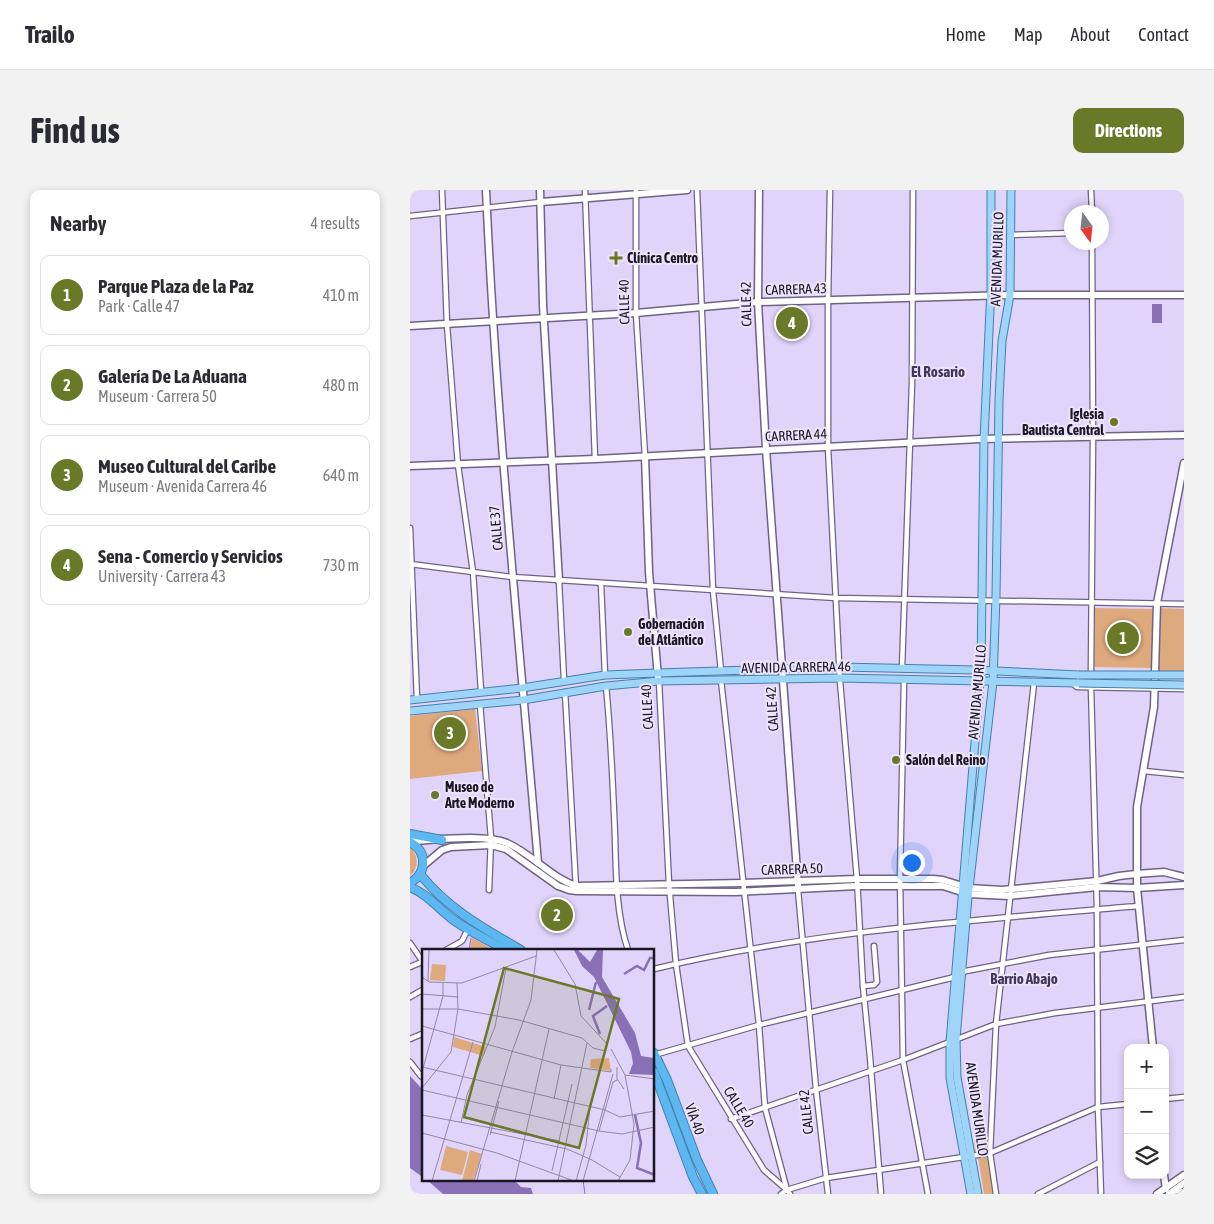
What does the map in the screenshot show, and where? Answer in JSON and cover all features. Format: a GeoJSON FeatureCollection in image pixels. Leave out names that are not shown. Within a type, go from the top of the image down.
{"type":"FeatureCollection","features":[{"type":"Feature","properties":{"kind":"highway"},"geometry":{"type":"LineString","coordinates":[[410,834],[442,840]]}},
{"type":"Feature","properties":{"kind":"highway"},"geometry":{"type":"LineString","coordinates":[[410,842],[422,854],[422,870],[434,891],[455,910],[519,949]]}},
{"type":"Feature","properties":{"kind":"highway"},"geometry":{"type":"LineString","coordinates":[[422,870],[410,885],[425,894],[451,918],[504,949]]}},
{"type":"Feature","properties":{"kind":"highway","name":"VÍA 40"},"geometry":{"type":"LineString","coordinates":[[655,1055],[671,1089],[697,1160],[713,1194]]}},
{"type":"Feature","properties":{"kind":"highway","name":"VÍA 40"},"geometry":{"type":"LineString","coordinates":[[655,1075],[693,1177],[702,1194]]}},
{"type":"Feature","properties":{"kind":"main road","name":"AVENIDA MURILLO"},"geometry":{"type":"LineString","coordinates":[[966,890],[980,682],[991,190]]}},
{"type":"Feature","properties":{"kind":"main road","name":"AVENIDA MURILLO"},"geometry":{"type":"LineString","coordinates":[[971,1194],[953,1040],[962,922],[993,682],[1001,350],[1010,295],[1011,190]]}},
{"type":"Feature","properties":{"kind":"main road"},"geometry":{"type":"LineString","coordinates":[[994,659],[1004,671]]}},
{"type":"Feature","properties":{"kind":"main road","name":"AVENIDA CARRERA 46"},"geometry":{"type":"LineString","coordinates":[[414,700],[481,691],[522,688],[606,675],[658,673],[840,667],[1076,674],[1184,674]]}},
{"type":"Feature","properties":{"kind":"main road","name":"AVENIDA CARRERA 46"},"geometry":{"type":"LineString","coordinates":[[410,711],[523,700],[606,686],[659,681],[840,678],[1034,683],[1184,684]]}},
{"type":"Feature","properties":{"kind":"main road","name":"AVENIDA MURILLO"},"geometry":{"type":"LineString","coordinates":[[967,1156],[978,1194]]}},
{"type":"Feature","properties":{"kind":"street"},"geometry":{"type":"LineString","coordinates":[[442,190],[447,324],[458,465],[473,572],[481,691]]}},
{"type":"Feature","properties":{"kind":"street","name":"CALLE 37"},"geometry":{"type":"LineString","coordinates":[[486,190],[492,321],[502,462],[538,863]]}},
{"type":"Feature","properties":{"kind":"street"},"geometry":{"type":"LineString","coordinates":[[540,190],[551,461],[560,581],[564,680]]}},
{"type":"Feature","properties":{"kind":"street"},"geometry":{"type":"LineString","coordinates":[[585,190],[595,459]]}},
{"type":"Feature","properties":{"kind":"street"},"geometry":{"type":"LineString","coordinates":[[410,216],[636,192],[687,190]]}},
{"type":"Feature","properties":{"kind":"street"},"geometry":{"type":"LineString","coordinates":[[697,190],[713,591],[721,671]]}},
{"type":"Feature","properties":{"kind":"street","name":"CALLE 42"},"geometry":{"type":"LineString","coordinates":[[760,190],[758,302],[766,449],[802,940],[828,1194]]}},
{"type":"Feature","properties":{"kind":"street"},"geometry":{"type":"LineString","coordinates":[[830,190],[828,446],[840,678],[857,879],[864,1000],[881,1194]]}},
{"type":"Feature","properties":{"kind":"street"},"geometry":{"type":"LineString","coordinates":[[902,668],[910,443],[913,190]]}},
{"type":"Feature","properties":{"kind":"street"},"geometry":{"type":"LineString","coordinates":[[1092,190],[1092,205]]}},
{"type":"Feature","properties":{"kind":"street","name":"CALLE 40"},"geometry":{"type":"LineString","coordinates":[[636,192],[636,313],[645,456],[650,587],[659,681],[669,884],[676,964],[688,1046],[764,1170],[788,1192]]}},
{"type":"Feature","properties":{"kind":"street"},"geometry":{"type":"LineString","coordinates":[[1011,235],[1064,233]]}},
{"type":"Feature","properties":{"kind":"street"},"geometry":{"type":"LineString","coordinates":[[1091,672],[1092,250]]}},
{"type":"Feature","properties":{"kind":"street","name":"CARRERA 43"},"geometry":{"type":"LineString","coordinates":[[410,326],[636,313],[758,302],[1010,295],[1184,295]]}},
{"type":"Feature","properties":{"kind":"street","name":"CARRERA 44"},"geometry":{"type":"LineString","coordinates":[[410,466],[595,459],[984,439],[1184,435]]}},
{"type":"Feature","properties":{"kind":"street"},"geometry":{"type":"LineString","coordinates":[[1153,1044],[1138,906],[1136,874],[1137,807],[1156,688],[1157,603],[1184,463]]}},
{"type":"Feature","properties":{"kind":"street"},"geometry":{"type":"LineString","coordinates":[[410,528],[414,700]]}},
{"type":"Feature","properties":{"kind":"street"},"geometry":{"type":"LineString","coordinates":[[411,564],[512,578],[777,595],[836,598],[1184,604]]}},
{"type":"Feature","properties":{"kind":"street"},"geometry":{"type":"LineString","coordinates":[[602,584],[606,675]]}},
{"type":"Feature","properties":{"kind":"street"},"geometry":{"type":"LineString","coordinates":[[1076,674],[1077,671],[1184,674]]}},
{"type":"Feature","properties":{"kind":"street"},"geometry":{"type":"LineString","coordinates":[[721,680],[759,1024],[766,1108],[788,1192]]}},
{"type":"Feature","properties":{"kind":"street"},"geometry":{"type":"LineString","coordinates":[[904,680],[900,879],[903,1060],[928,1194]]}},
{"type":"Feature","properties":{"kind":"street"},"geometry":{"type":"LineString","coordinates":[[996,1194],[990,1153],[996,1024],[1034,683]]}},
{"type":"Feature","properties":{"kind":"street"},"geometry":{"type":"LineString","coordinates":[[1076,683],[1076,687],[1184,689]]}},
{"type":"Feature","properties":{"kind":"street"},"geometry":{"type":"LineString","coordinates":[[606,686],[617,888],[624,938],[628,949]]}},
{"type":"Feature","properties":{"kind":"street"},"geometry":{"type":"LineString","coordinates":[[1091,687],[1098,909],[1098,1107],[1101,1194]]}},
{"type":"Feature","properties":{"kind":"street"},"geometry":{"type":"LineString","coordinates":[[565,692],[576,888]]}},
{"type":"Feature","properties":{"kind":"street"},"geometry":{"type":"LineString","coordinates":[[480,704],[491,841],[489,890]]}},
{"type":"Feature","properties":{"kind":"street"},"geometry":{"type":"LineString","coordinates":[[1144,770],[1184,775]]}},
{"type":"Feature","properties":{"kind":"street","name":"CARRERA 50"},"geometry":{"type":"LineString","coordinates":[[410,842],[442,840],[507,843],[576,888]]}},
{"type":"Feature","properties":{"kind":"street","name":"CARRERA 50"},"geometry":{"type":"LineString","coordinates":[[422,870],[436,854],[450,847],[491,841],[506,849],[558,886],[576,888],[900,879],[943,880],[966,890]]}},
{"type":"Feature","properties":{"kind":"street","name":"CARRERA 50"},"geometry":{"type":"LineString","coordinates":[[617,888],[670,893],[798,890],[857,886],[943,886],[966,890],[1010,893],[1097,884],[1125,875],[1145,873],[1164,872],[1184,877]]}},
{"type":"Feature","properties":{"kind":"street"},"geometry":{"type":"LineString","coordinates":[[1145,873],[1141,880],[1142,884],[1146,887]]}},
{"type":"Feature","properties":{"kind":"street"},"geometry":{"type":"LineString","coordinates":[[1124,887],[1128,885],[1129,881],[1125,875]]}},
{"type":"Feature","properties":{"kind":"street","name":"CARRERA 50"},"geometry":{"type":"LineString","coordinates":[[1097,884],[1137,888],[1184,885]]}},
{"type":"Feature","properties":{"kind":"street"},"geometry":{"type":"LineString","coordinates":[[655,969],[802,940],[962,922],[1138,906]]}},
{"type":"Feature","properties":{"kind":"street"},"geometry":{"type":"LineString","coordinates":[[448,949],[462,941],[468,929]]}},
{"type":"Feature","properties":{"kind":"street"},"geometry":{"type":"LineString","coordinates":[[655,1053],[688,1046],[759,1024],[951,978],[958,974],[1049,954],[1184,940]]}},
{"type":"Feature","properties":{"kind":"street"},"geometry":{"type":"LineString","coordinates":[[410,943],[422,960]]}},
{"type":"Feature","properties":{"kind":"street"},"geometry":{"type":"LineString","coordinates":[[863,986],[877,982],[874,946]]}},
{"type":"Feature","properties":{"kind":"street"},"geometry":{"type":"LineString","coordinates":[[410,967],[422,961]]}},
{"type":"Feature","properties":{"kind":"street"},"geometry":{"type":"LineString","coordinates":[[410,997],[422,990]]}},
{"type":"Feature","properties":{"kind":"street"},"geometry":{"type":"LineString","coordinates":[[732,1119],[903,1060],[996,1024],[1054,1013],[1184,997]]}},
{"type":"Feature","properties":{"kind":"street"},"geometry":{"type":"LineString","coordinates":[[410,1039],[422,1034]]}},
{"type":"Feature","properties":{"kind":"street"},"geometry":{"type":"LineString","coordinates":[[410,1062],[421,1076]]}},
{"type":"Feature","properties":{"kind":"street"},"geometry":{"type":"LineString","coordinates":[[1169,1099],[1184,1097]]}},
{"type":"Feature","properties":{"kind":"street"},"geometry":{"type":"LineString","coordinates":[[781,1194],[826,1178],[990,1153],[1098,1107],[1124,1104]]}},
{"type":"Feature","properties":{"kind":"street"},"geometry":{"type":"LineString","coordinates":[[1038,1194],[1100,1162]]}},
{"type":"Feature","properties":{"kind":"street"},"geometry":{"type":"LineString","coordinates":[[1168,1192],[1184,1175]]}},
{"type":"Feature","properties":{"kind":"street"},"geometry":{"type":"LineString","coordinates":[[1165,1179],[1168,1192]]}},
{"type":"Feature","properties":{"kind":"street"},"geometry":{"type":"LineString","coordinates":[[1168,1192],[1184,1183]]}},
{"type":"Feature","properties":{"kind":"street"},"geometry":{"type":"LineString","coordinates":[[1157,1194],[1184,1191]]}},
{"type":"Feature","properties":{"kind":"green space"},"geometry":{"type":"Polygon","coordinates":[[[1095,608],[1152,609],[1152,668],[1094,667],[1095,608]]]}},
{"type":"Feature","properties":{"kind":"green space"},"geometry":{"type":"Polygon","coordinates":[[[1159,608],[1184,609],[1184,671],[1159,671],[1159,608]]]}},
{"type":"Feature","properties":{"kind":"green space"},"geometry":{"type":"Polygon","coordinates":[[[475,709],[482,771],[410,779],[410,716],[475,709]]]}},
{"type":"Feature","properties":{"kind":"green space"},"geometry":{"type":"Polygon","coordinates":[[[410,847],[415,854],[417,862],[410,876],[410,847]]]}},
{"type":"Feature","properties":{"kind":"green space"},"geometry":{"type":"Polygon","coordinates":[[[472,938],[492,949],[470,949],[472,938]]]}},
{"type":"Feature","properties":{"kind":"green space"},"geometry":{"type":"Polygon","coordinates":[[[987,1139],[987,1149],[975,1151],[974,1140],[987,1139]]]}},
{"type":"Feature","properties":{"kind":"green space"},"geometry":{"type":"Polygon","coordinates":[[[987,1155],[993,1194],[984,1194],[978,1157],[987,1155]]]}},
{"type":"Feature","properties":{"kind":"shaded area"},"geometry":{"type":"Polygon","coordinates":[[[1152,304],[1162,304],[1162,323],[1152,323],[1152,304]]]}},
{"type":"Feature","properties":{"kind":"shaded area"},"geometry":{"type":"Polygon","coordinates":[[[410,1076],[422,1089],[422,1177],[410,1168],[410,1076]]]}},
{"type":"Feature","properties":{"kind":"shaded area"},"geometry":{"type":"Polygon","coordinates":[[[429,1182],[516,1182],[521,1187],[531,1188],[533,1194],[443,1194],[429,1182]]]}},
{"type":"Feature","properties":{"kind":"waterway"},"geometry":{"type":"LineString","coordinates":[[469,949],[471,938]]}},
{"type":"Feature","properties":{"kind":"waterway"},"geometry":{"type":"LineString","coordinates":[[583,1182],[585,1194]]}},
{"type":"Feature","properties":{"kind":"place","name":"Clínica Centro"},"geometry":{"type":"Point","coordinates":[616,258]}},
{"type":"Feature","properties":{"kind":"place","name":"Sena - Comercio y Servicios"},"geometry":{"type":"Point","coordinates":[792,323]}},
{"type":"Feature","properties":{"kind":"place","name":"Iglesia Bautista Central"},"geometry":{"type":"Point","coordinates":[1114,422]}},
{"type":"Feature","properties":{"kind":"place","name":"Gobernación del Atlántico"},"geometry":{"type":"Point","coordinates":[628,632]}},
{"type":"Feature","properties":{"kind":"place","name":"Parque Plaza de la Paz"},"geometry":{"type":"Point","coordinates":[1123,638]}},
{"type":"Feature","properties":{"kind":"place","name":"Museo Cultural del Caribe"},"geometry":{"type":"Point","coordinates":[450,733]}},
{"type":"Feature","properties":{"kind":"place","name":"Salón del Reino"},"geometry":{"type":"Point","coordinates":[896,760]}},
{"type":"Feature","properties":{"kind":"place","name":"Museo de Arte Moderno"},"geometry":{"type":"Point","coordinates":[435,795]}},
{"type":"Feature","properties":{"kind":"place","name":"Galería De La Aduana"},"geometry":{"type":"Point","coordinates":[557,915]}},
{"type":"Feature","properties":{"kind":"district","name":"El Rosario"},"geometry":{"type":"Point","coordinates":[938,371]}},
{"type":"Feature","properties":{"kind":"district","name":"Barrio Abajo"},"geometry":{"type":"Point","coordinates":[1024,978]}}]}
